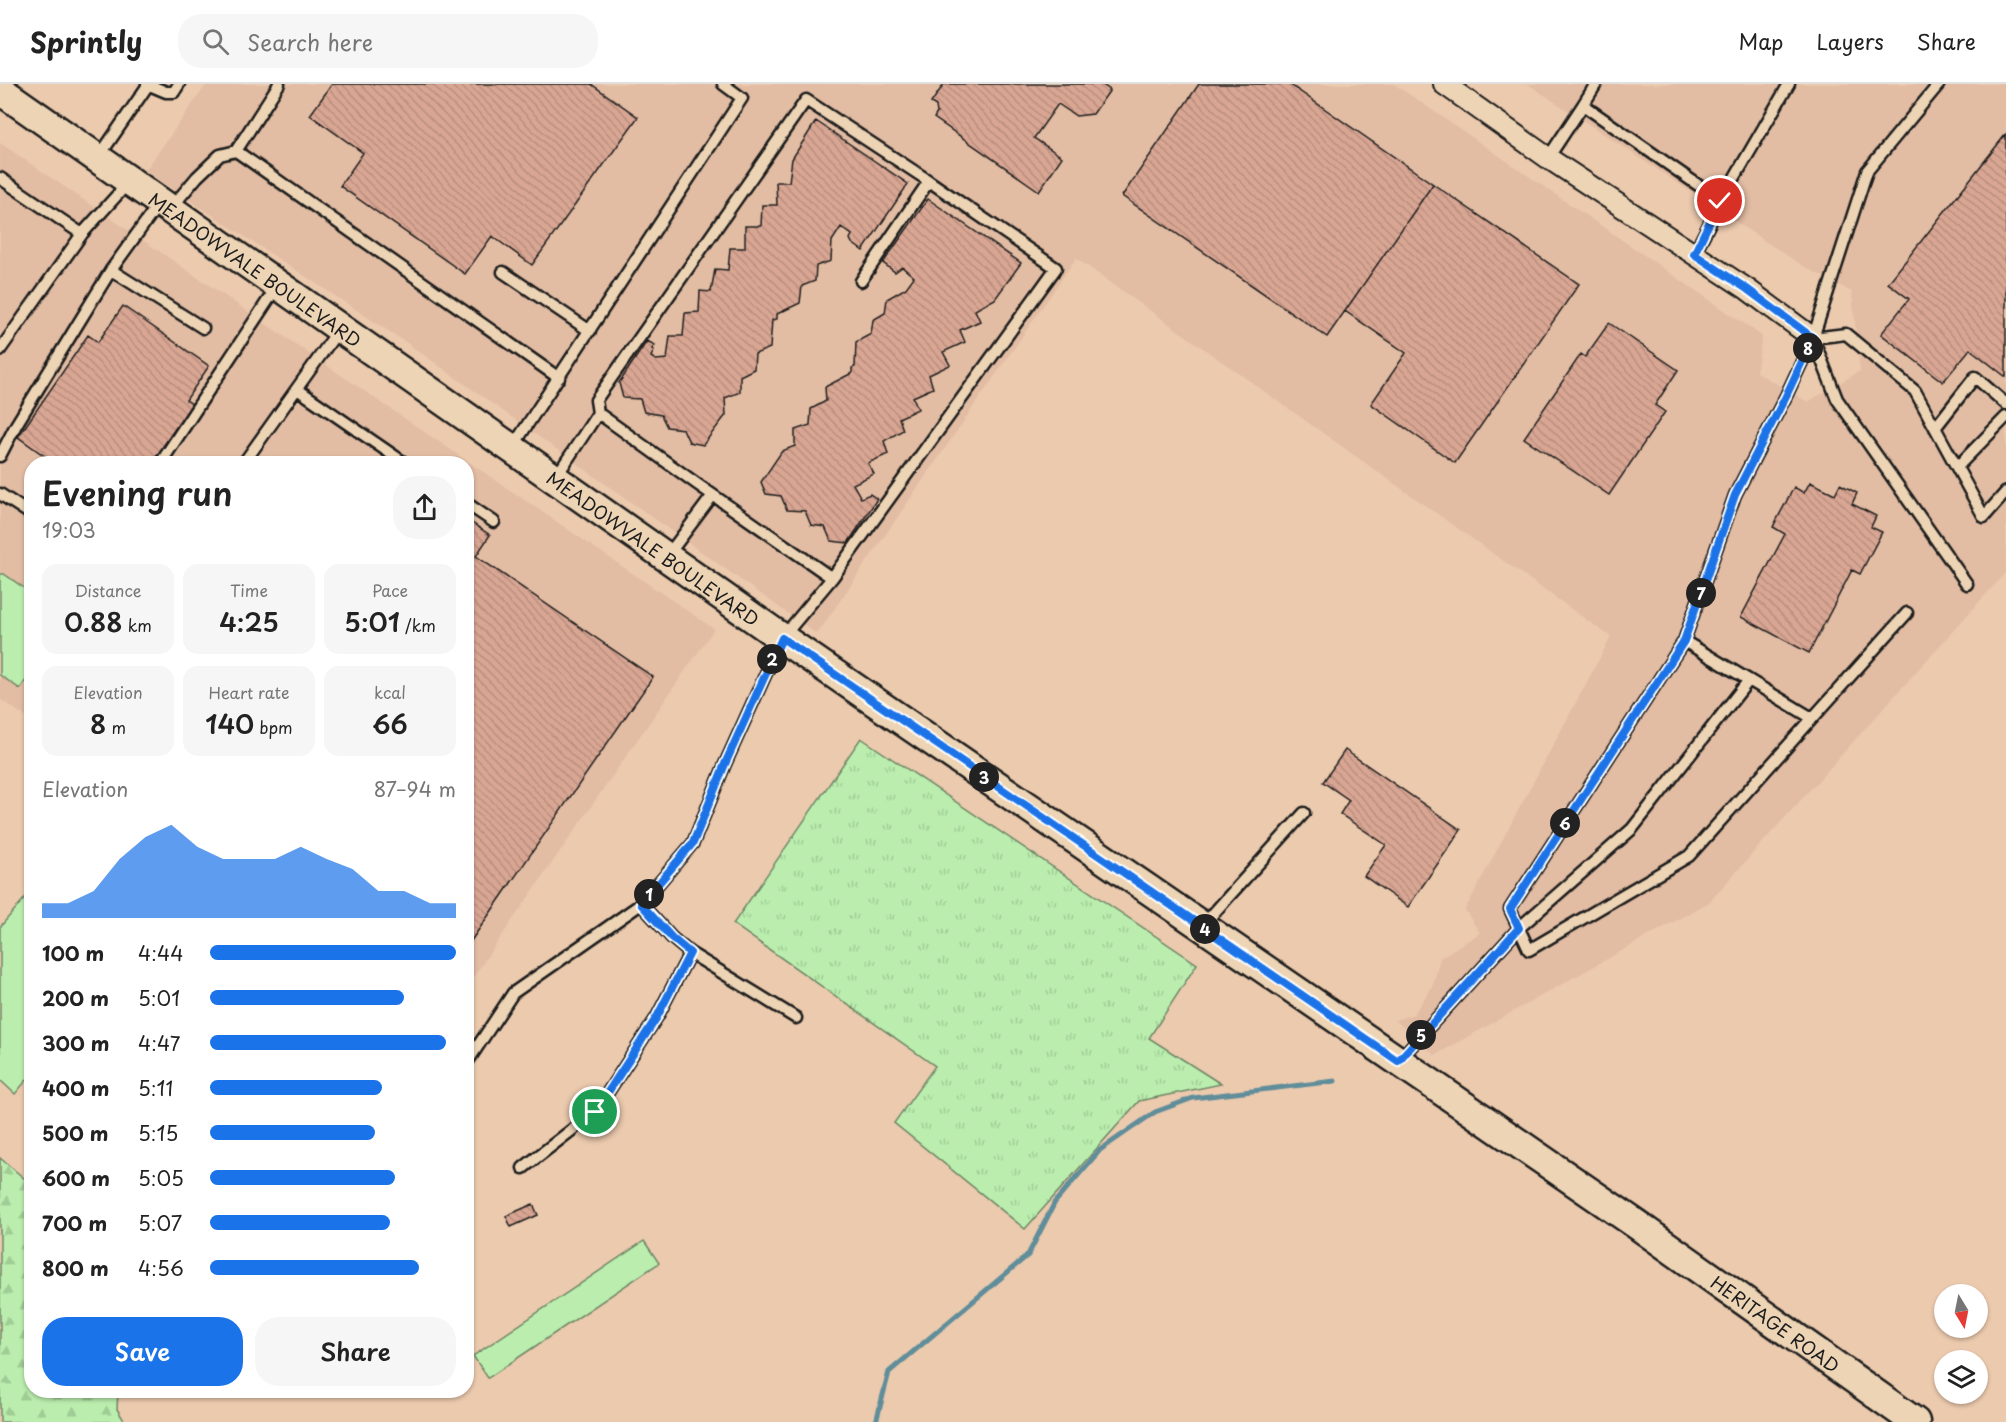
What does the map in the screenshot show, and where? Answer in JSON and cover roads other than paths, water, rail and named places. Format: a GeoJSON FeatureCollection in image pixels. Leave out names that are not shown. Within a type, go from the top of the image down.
{"type":"FeatureCollection","features":[{"type":"Feature","properties":{"kind":"main road","name":"MEADOWVALE BOULEVARD"},"geometry":{"type":"LineString","coordinates":[[0,90],[782,638],[1636,1224]]}},
{"type":"Feature","properties":{"kind":"main road","name":"HERITAGE ROAD"},"geometry":{"type":"LineString","coordinates":[[1636,1224],[1915,1422]]}},
{"type":"Feature","properties":{"kind":"street"},"geometry":{"type":"LineString","coordinates":[[1444,84],[1548,158],[1747,289],[1813,338]]}},
{"type":"Feature","properties":{"kind":"lane"},"geometry":{"type":"LineString","coordinates":[[98,158],[147,84],[166,92],[174,92],[179,84]]}},
{"type":"Feature","properties":{"kind":"lane"},"geometry":{"type":"LineString","coordinates":[[236,151],[279,84]]}},
{"type":"Feature","properties":{"kind":"lane"},"geometry":{"type":"LineString","coordinates":[[512,449],[742,98],[723,84]]}},
{"type":"Feature","properties":{"kind":"lane"},"geometry":{"type":"LineString","coordinates":[[1548,158],[1596,84]]}},
{"type":"Feature","properties":{"kind":"lane"},"geometry":{"type":"LineString","coordinates":[[1694,254],[1720,201],[1789,84]]}},
{"type":"Feature","properties":{"kind":"lane"},"geometry":{"type":"LineString","coordinates":[[1907,612],[1689,856],[1529,950],[1510,909],[1684,641],[1735,495],[1813,338],[1867,171],[1939,84]]}},
{"type":"Feature","properties":{"kind":"lane"},"geometry":{"type":"LineString","coordinates":[[474,1052],[513,993],[641,904],[693,843],[725,764],[782,638],[832,578],[1056,268],[806,100],[596,400],[598,413],[555,479]]}},
{"type":"Feature","properties":{"kind":"lane"},"geometry":{"type":"LineString","coordinates":[[1583,105],[1720,201]]}},
{"type":"Feature","properties":{"kind":"lane"},"geometry":{"type":"LineString","coordinates":[[0,456],[16,425],[111,270],[165,205],[220,154],[236,151],[559,378]]}},
{"type":"Feature","properties":{"kind":"lane"},"geometry":{"type":"LineString","coordinates":[[0,178],[82,234]]}},
{"type":"Feature","properties":{"kind":"lane"},"geometry":{"type":"LineString","coordinates":[[0,350],[82,234],[130,180]]}},
{"type":"Feature","properties":{"kind":"lane"},"geometry":{"type":"LineString","coordinates":[[861,281],[929,181]]}},
{"type":"Feature","properties":{"kind":"lane"},"geometry":{"type":"LineString","coordinates":[[111,270],[203,328]]}},
{"type":"Feature","properties":{"kind":"lane"},"geometry":{"type":"LineString","coordinates":[[503,272],[590,330]]}},
{"type":"Feature","properties":{"kind":"lane"},"geometry":{"type":"LineString","coordinates":[[165,456],[278,285]]}},
{"type":"Feature","properties":{"kind":"lane"},"geometry":{"type":"LineString","coordinates":[[249,456],[340,328]]}},
{"type":"Feature","properties":{"kind":"lane"},"geometry":{"type":"LineString","coordinates":[[1813,338],[1846,334],[1915,392],[1984,517],[2006,492]]}},
{"type":"Feature","properties":{"kind":"lane"},"geometry":{"type":"LineString","coordinates":[[1813,338],[1837,399],[1967,584]]}},
{"type":"Feature","properties":{"kind":"lane"},"geometry":{"type":"LineString","coordinates":[[1935,428],[1975,377],[2006,404]]}},
{"type":"Feature","properties":{"kind":"lane"},"geometry":{"type":"LineString","coordinates":[[297,389],[394,456]]}},
{"type":"Feature","properties":{"kind":"lane"},"geometry":{"type":"LineString","coordinates":[[598,413],[832,578]]}},
{"type":"Feature","properties":{"kind":"lane"},"geometry":{"type":"LineString","coordinates":[[1957,467],[2006,417]]}},
{"type":"Feature","properties":{"kind":"lane"},"geometry":{"type":"LineString","coordinates":[[0,495],[24,510]]}},
{"type":"Feature","properties":{"kind":"lane"},"geometry":{"type":"LineString","coordinates":[[666,557],[713,495]]}},
{"type":"Feature","properties":{"kind":"lane"},"geometry":{"type":"LineString","coordinates":[[474,508],[494,522]]}},
{"type":"Feature","properties":{"kind":"lane"},"geometry":{"type":"LineString","coordinates":[[1684,641],[1812,718]]}},
{"type":"Feature","properties":{"kind":"lane"},"geometry":{"type":"LineString","coordinates":[[1398,1061],[1519,928],[1632,829],[1749,680]]}},
{"type":"Feature","properties":{"kind":"lane"},"geometry":{"type":"LineString","coordinates":[[1202,927],[1304,813]]}},
{"type":"Feature","properties":{"kind":"lane"},"geometry":{"type":"LineString","coordinates":[[641,904],[672,938],[690,953],[796,1018]]}},
{"type":"Feature","properties":{"kind":"lane"},"geometry":{"type":"LineString","coordinates":[[523,1168],[595,1112],[657,1017],[690,953]]}},
{"type":"Feature","properties":{"kind":"waterway"},"geometry":{"type":"LineString","coordinates":[[876,1422],[889,1372],[1028,1255],[1055,1202],[1100,1150],[1155,1112],[1193,1098],[1335,1081]]}}]}
